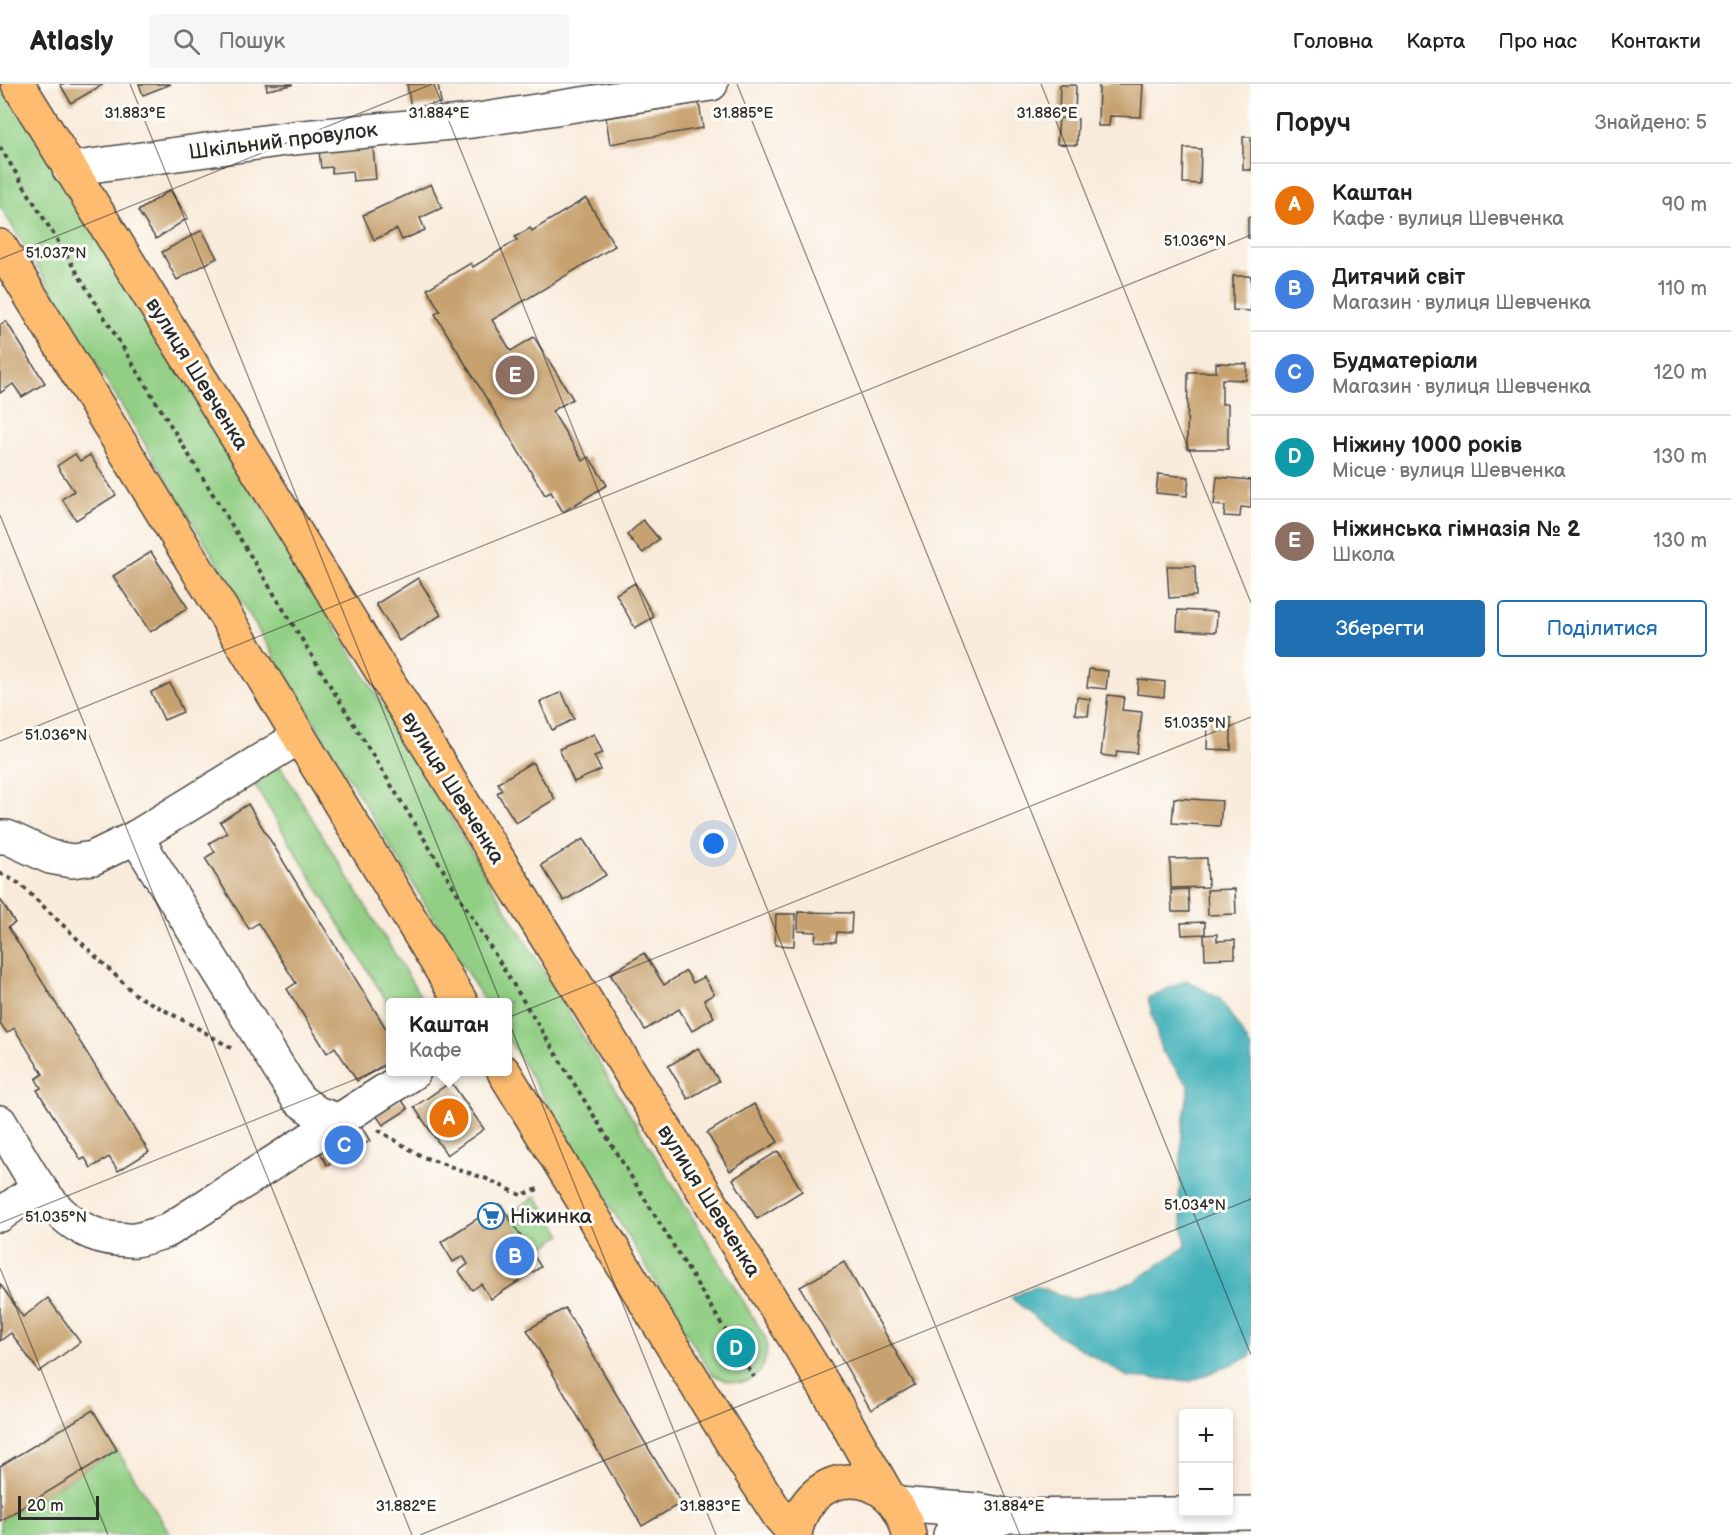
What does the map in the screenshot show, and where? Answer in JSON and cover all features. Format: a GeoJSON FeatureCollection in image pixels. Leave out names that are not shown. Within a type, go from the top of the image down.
{"type":"FeatureCollection","features":[{"type":"Feature","properties":{"kind":"main road","name":"вулиця Шевченка"},"geometry":{"type":"LineString","coordinates":[[18,84],[835,1403],[906,1519],[909,1535]]}},
{"type":"Feature","properties":{"kind":"main road"},"geometry":{"type":"LineString","coordinates":[[0,246],[459,998]]}},
{"type":"Feature","properties":{"kind":"main road"},"geometry":{"type":"LineString","coordinates":[[507,1076],[742,1459],[778,1516],[795,1534]]}},
{"type":"Feature","properties":{"kind":"main road"},"geometry":{"type":"LineString","coordinates":[[795,1534],[798,1519],[805,1505],[815,1494],[828,1486],[858,1481],[873,1485],[892,1498]]}},
{"type":"Feature","properties":{"kind":"street","name":"Шкільний провулок"},"geometry":{"type":"LineString","coordinates":[[69,169],[293,138],[542,112],[621,90],[711,84]]}},
{"type":"Feature","properties":{"kind":"street"},"geometry":{"type":"LineString","coordinates":[[0,837],[7,837],[50,857],[72,861],[93,858],[135,837],[299,737]]}},
{"type":"Feature","properties":{"kind":"street"},"geometry":{"type":"LineString","coordinates":[[135,837],[298,1099],[316,1113],[345,1117]]}},
{"type":"Feature","properties":{"kind":"street"},"geometry":{"type":"LineString","coordinates":[[0,1122],[39,1187],[58,1212],[82,1230],[106,1238],[135,1240],[167,1231],[406,1076]]}},
{"type":"Feature","properties":{"kind":"street"},"geometry":{"type":"LineString","coordinates":[[0,1215],[39,1187]]}},
{"type":"Feature","properties":{"kind":"street"},"geometry":{"type":"LineString","coordinates":[[892,1498],[1010,1516],[1251,1513]]}},
{"type":"Feature","properties":{"kind":"street"},"geometry":{"type":"LineString","coordinates":[[950,1535],[1010,1516]]}},
{"type":"Feature","properties":{"kind":"path"},"geometry":{"type":"LineString","coordinates":[[0,147],[754,1377]]}},
{"type":"Feature","properties":{"kind":"path"},"geometry":{"type":"LineString","coordinates":[[0,873],[20,884],[136,995],[232,1049]]}},
{"type":"Feature","properties":{"kind":"path"},"geometry":{"type":"LineString","coordinates":[[345,1117],[423,1157],[487,1179],[521,1195],[569,1177]]}},
{"type":"Feature","properties":{"kind":"green space"},"geometry":{"type":"Polygon","coordinates":[[[0,84],[7,84],[766,1339],[764,1364],[752,1378],[744,1382],[734,1382],[711,1373],[512,1046],[512,998],[483,998],[0,206],[0,84]]]}},
{"type":"Feature","properties":{"kind":"green space"},"geometry":{"type":"Polygon","coordinates":[[[280,766],[422,998],[386,998],[386,1000],[253,782],[280,766]]]}},
{"type":"Feature","properties":{"kind":"green space"},"geometry":{"type":"Polygon","coordinates":[[[536,1196],[562,1235],[533,1254],[507,1215],[536,1196]]]}},
{"type":"Feature","properties":{"kind":"green space"},"geometry":{"type":"Polygon","coordinates":[[[117,1450],[171,1535],[0,1535],[0,1521],[117,1450]]]}},
{"type":"Feature","properties":{"kind":"water"},"geometry":{"type":"Polygon","coordinates":[[[1186,980],[1220,999],[1251,1049],[1251,1356],[1191,1381],[1128,1377],[1059,1336],[1011,1298],[1035,1286],[1072,1299],[1134,1282],[1186,1246],[1179,1202],[1182,1130],[1189,1086],[1161,1050],[1148,998],[1186,980]]]}},
{"type":"Feature","properties":{"kind":"building"},"geometry":{"type":"Polygon","coordinates":[[[60,84],[104,84],[71,103],[60,84]]]}},
{"type":"Feature","properties":{"kind":"building"},"geometry":{"type":"Polygon","coordinates":[[[139,84],[171,84],[143,95],[139,84]]]}},
{"type":"Feature","properties":{"kind":"building"},"geometry":{"type":"Polygon","coordinates":[[[266,84],[292,84],[292,85],[267,90],[266,84]]]}},
{"type":"Feature","properties":{"kind":"building"},"geometry":{"type":"Polygon","coordinates":[[[407,84],[438,84],[441,103],[411,108],[407,84]]]}},
{"type":"Feature","properties":{"kind":"building"},"geometry":{"type":"Polygon","coordinates":[[[1099,84],[1143,84],[1141,117],[1110,116],[1109,126],[1098,126],[1099,84]]]}},
{"type":"Feature","properties":{"kind":"building"},"geometry":{"type":"Polygon","coordinates":[[[1060,85],[1076,85],[1075,115],[1059,114],[1060,85]]]}},
{"type":"Feature","properties":{"kind":"building"},"geometry":{"type":"Polygon","coordinates":[[[699,103],[703,128],[610,144],[606,118],[699,103]]]}},
{"type":"Feature","properties":{"kind":"building"},"geometry":{"type":"Polygon","coordinates":[[[1059,118],[1078,119],[1077,145],[1057,144],[1059,118]]]}},
{"type":"Feature","properties":{"kind":"building"},"geometry":{"type":"Polygon","coordinates":[[[372,137],[376,179],[353,181],[352,171],[332,173],[332,167],[321,168],[318,142],[372,137]]]}},
{"type":"Feature","properties":{"kind":"building"},"geometry":{"type":"Polygon","coordinates":[[[1243,137],[1251,137],[1251,170],[1243,170],[1243,137]]]}},
{"type":"Feature","properties":{"kind":"building"},"geometry":{"type":"Polygon","coordinates":[[[1184,148],[1201,149],[1200,184],[1183,183],[1184,148]]]}},
{"type":"Feature","properties":{"kind":"building"},"geometry":{"type":"Polygon","coordinates":[[[431,184],[442,208],[420,218],[425,230],[402,240],[397,229],[374,240],[363,215],[431,184]]]}},
{"type":"Feature","properties":{"kind":"building"},"geometry":{"type":"Polygon","coordinates":[[[170,190],[188,218],[156,239],[138,211],[170,190]]]}},
{"type":"Feature","properties":{"kind":"building"},"geometry":{"type":"Polygon","coordinates":[[[586,198],[615,246],[492,320],[511,351],[534,337],[573,399],[552,411],[583,461],[589,457],[607,485],[563,512],[551,492],[545,495],[435,314],[440,311],[427,289],[471,263],[473,267],[517,240],[515,237],[530,228],[532,231],[586,198]]]}},
{"type":"Feature","properties":{"kind":"building"},"geometry":{"type":"Polygon","coordinates":[[[1248,217],[1251,217],[1251,238],[1248,238],[1248,217]]]}},
{"type":"Feature","properties":{"kind":"building"},"geometry":{"type":"Polygon","coordinates":[[[202,230],[217,258],[177,280],[162,252],[202,230]]]}},
{"type":"Feature","properties":{"kind":"building"},"geometry":{"type":"Polygon","coordinates":[[[1233,276],[1251,276],[1251,311],[1233,310],[1233,276]]]}},
{"type":"Feature","properties":{"kind":"building"},"geometry":{"type":"Polygon","coordinates":[[[6,321],[45,383],[22,397],[13,384],[0,393],[0,325],[6,321]]]}},
{"type":"Feature","properties":{"kind":"building"},"geometry":{"type":"Polygon","coordinates":[[[1216,363],[1247,364],[1246,380],[1222,379],[1222,404],[1228,404],[1228,449],[1187,449],[1188,372],[1216,372],[1216,363]]]}},
{"type":"Feature","properties":{"kind":"building"},"geometry":{"type":"Polygon","coordinates":[[[75,454],[80,461],[90,455],[116,495],[76,520],[62,499],[74,491],[57,466],[75,454]]]}},
{"type":"Feature","properties":{"kind":"building"},"geometry":{"type":"Polygon","coordinates":[[[1158,474],[1189,477],[1187,496],[1156,493],[1158,474]]]}},
{"type":"Feature","properties":{"kind":"building"},"geometry":{"type":"Polygon","coordinates":[[[1217,477],[1251,480],[1251,508],[1241,507],[1240,517],[1224,516],[1225,506],[1214,505],[1217,477]]]}},
{"type":"Feature","properties":{"kind":"building"},"geometry":{"type":"Polygon","coordinates":[[[643,520],[659,539],[643,553],[627,535],[643,520]]]}},
{"type":"Feature","properties":{"kind":"building"},"geometry":{"type":"Polygon","coordinates":[[[151,552],[188,608],[150,632],[113,576],[151,552]]]}},
{"type":"Feature","properties":{"kind":"building"},"geometry":{"type":"Polygon","coordinates":[[[1167,566],[1195,566],[1196,596],[1169,598],[1167,566]]]}},
{"type":"Feature","properties":{"kind":"building"},"geometry":{"type":"Polygon","coordinates":[[[418,578],[441,615],[399,641],[376,604],[418,578]]]}},
{"type":"Feature","properties":{"kind":"building"},"geometry":{"type":"Polygon","coordinates":[[[635,583],[654,617],[635,628],[616,594],[635,583]]]}},
{"type":"Feature","properties":{"kind":"building"},"geometry":{"type":"Polygon","coordinates":[[[1178,610],[1217,612],[1216,632],[1177,630],[1178,610]]]}},
{"type":"Feature","properties":{"kind":"building"},"geometry":{"type":"Polygon","coordinates":[[[1089,669],[1108,671],[1106,689],[1087,687],[1089,669]]]}},
{"type":"Feature","properties":{"kind":"building"},"geometry":{"type":"Polygon","coordinates":[[[1138,679],[1165,682],[1164,697],[1137,694],[1138,679]]]}},
{"type":"Feature","properties":{"kind":"building"},"geometry":{"type":"Polygon","coordinates":[[[170,683],[183,712],[164,720],[151,692],[170,683]]]}},
{"type":"Feature","properties":{"kind":"building"},"geometry":{"type":"Polygon","coordinates":[[[562,692],[574,719],[552,730],[540,702],[562,692]]]}},
{"type":"Feature","properties":{"kind":"building"},"geometry":{"type":"Polygon","coordinates":[[[1108,695],[1124,697],[1122,710],[1142,712],[1137,753],[1117,751],[1116,757],[1101,755],[1108,695]]]}},
{"type":"Feature","properties":{"kind":"building"},"geometry":{"type":"Polygon","coordinates":[[[1077,697],[1090,699],[1088,716],[1075,714],[1077,697]]]}},
{"type":"Feature","properties":{"kind":"building"},"geometry":{"type":"Polygon","coordinates":[[[1208,717],[1231,718],[1231,750],[1207,749],[1208,717]]]}},
{"type":"Feature","properties":{"kind":"building"},"geometry":{"type":"Polygon","coordinates":[[[594,734],[603,753],[594,756],[601,770],[574,782],[559,749],[594,734]]]}},
{"type":"Feature","properties":{"kind":"building"},"geometry":{"type":"Polygon","coordinates":[[[532,762],[555,799],[516,823],[497,793],[502,790],[498,783],[532,762]]]}},
{"type":"Feature","properties":{"kind":"building"},"geometry":{"type":"Polygon","coordinates":[[[1174,798],[1222,801],[1220,826],[1172,823],[1174,798]]]}},
{"type":"Feature","properties":{"kind":"building"},"geometry":{"type":"Polygon","coordinates":[[[248,804],[386,1028],[386,1063],[357,1081],[335,1047],[327,1053],[287,989],[296,983],[258,923],[249,929],[205,858],[215,852],[209,843],[227,833],[220,822],[248,804]]]}},
{"type":"Feature","properties":{"kind":"building"},"geometry":{"type":"Polygon","coordinates":[[[583,839],[606,875],[564,901],[541,865],[583,839]]]}},
{"type":"Feature","properties":{"kind":"building"},"geometry":{"type":"Polygon","coordinates":[[[1207,858],[1208,887],[1171,888],[1170,859],[1207,858]]]}},
{"type":"Feature","properties":{"kind":"building"},"geometry":{"type":"Polygon","coordinates":[[[1188,889],[1189,912],[1172,912],[1171,890],[1188,889]]]}},
{"type":"Feature","properties":{"kind":"building"},"geometry":{"type":"Polygon","coordinates":[[[1235,889],[1236,914],[1208,915],[1207,890],[1235,889]]]}},
{"type":"Feature","properties":{"kind":"building"},"geometry":{"type":"Polygon","coordinates":[[[0,899],[15,923],[8,927],[149,1152],[118,1171],[109,1157],[91,1168],[85,1158],[81,1160],[37,1090],[41,1088],[36,1079],[43,1074],[14,1028],[7,1033],[0,1023],[0,899]]]}},
{"type":"Feature","properties":{"kind":"building"},"geometry":{"type":"Polygon","coordinates":[[[798,912],[852,913],[851,933],[837,932],[836,942],[815,941],[816,932],[798,931],[798,912]]]}},
{"type":"Feature","properties":{"kind":"building"},"geometry":{"type":"Polygon","coordinates":[[[776,914],[795,914],[794,946],[775,945],[776,914]]]}},
{"type":"Feature","properties":{"kind":"building"},"geometry":{"type":"Polygon","coordinates":[[[1205,922],[1205,934],[1182,935],[1181,923],[1205,922]]]}},
{"type":"Feature","properties":{"kind":"building"},"geometry":{"type":"Polygon","coordinates":[[[1217,934],[1217,941],[1235,940],[1235,958],[1205,959],[1204,935],[1217,934]]]}},
{"type":"Feature","properties":{"kind":"building"},"geometry":{"type":"Polygon","coordinates":[[[644,953],[664,985],[686,971],[693,983],[704,977],[714,994],[704,1000],[714,1017],[692,1031],[679,1009],[645,1030],[610,974],[644,953]]]}},
{"type":"Feature","properties":{"kind":"building"},"geometry":{"type":"Polygon","coordinates":[[[698,1048],[719,1081],[688,1099],[668,1066],[698,1048]]]}},
{"type":"Feature","properties":{"kind":"building"},"geometry":{"type":"Polygon","coordinates":[[[451,1082],[484,1129],[447,1155],[414,1107],[451,1082]]]}},
{"type":"Feature","properties":{"kind":"building"},"geometry":{"type":"Polygon","coordinates":[[[401,1099],[408,1109],[383,1125],[376,1115],[401,1099]]]}},
{"type":"Feature","properties":{"kind":"building"},"geometry":{"type":"Polygon","coordinates":[[[754,1104],[778,1142],[730,1171],[707,1133],[754,1104]]]}},
{"type":"Feature","properties":{"kind":"building"},"geometry":{"type":"Polygon","coordinates":[[[361,1126],[370,1141],[327,1165],[319,1150],[361,1126]]]}},
{"type":"Feature","properties":{"kind":"building"},"geometry":{"type":"Polygon","coordinates":[[[778,1151],[802,1191],[757,1219],[733,1179],[778,1151]]]}},
{"type":"Feature","properties":{"kind":"building"},"geometry":{"type":"Polygon","coordinates":[[[500,1204],[541,1267],[491,1299],[481,1284],[472,1290],[459,1271],[468,1264],[463,1256],[453,1262],[441,1242],[500,1204]]]}},
{"type":"Feature","properties":{"kind":"building"},"geometry":{"type":"Polygon","coordinates":[[[844,1262],[915,1385],[871,1410],[800,1287],[844,1262]]]}},
{"type":"Feature","properties":{"kind":"building"},"geometry":{"type":"Polygon","coordinates":[[[0,1284],[23,1317],[48,1298],[80,1342],[39,1372],[11,1333],[0,1341],[0,1284]]]}},
{"type":"Feature","properties":{"kind":"building"},"geometry":{"type":"Polygon","coordinates":[[[565,1308],[681,1503],[642,1526],[527,1330],[565,1308]]]}},
{"type":"Feature","properties":{"kind":"building"},"geometry":{"type":"Polygon","coordinates":[[[93,1410],[117,1450],[0,1521],[0,1466],[93,1410]]]}},
{"type":"Feature","properties":{"kind":"place","name":"Ніжинська гімназія № 2"},"geometry":{"type":"Point","coordinates":[515,375]}},
{"type":"Feature","properties":{"kind":"place","name":"Каштан"},"geometry":{"type":"Point","coordinates":[449,1118]}},
{"type":"Feature","properties":{"kind":"place","name":"Будматеріали"},"geometry":{"type":"Point","coordinates":[344,1145]}},
{"type":"Feature","properties":{"kind":"place","name":"Ніжинка"},"geometry":{"type":"Point","coordinates":[491,1216]}},
{"type":"Feature","properties":{"kind":"place","name":"Дитячий світ"},"geometry":{"type":"Point","coordinates":[515,1256]}},
{"type":"Feature","properties":{"kind":"place","name":"Ніжину 1000 років"},"geometry":{"type":"Point","coordinates":[736,1348]}}]}
